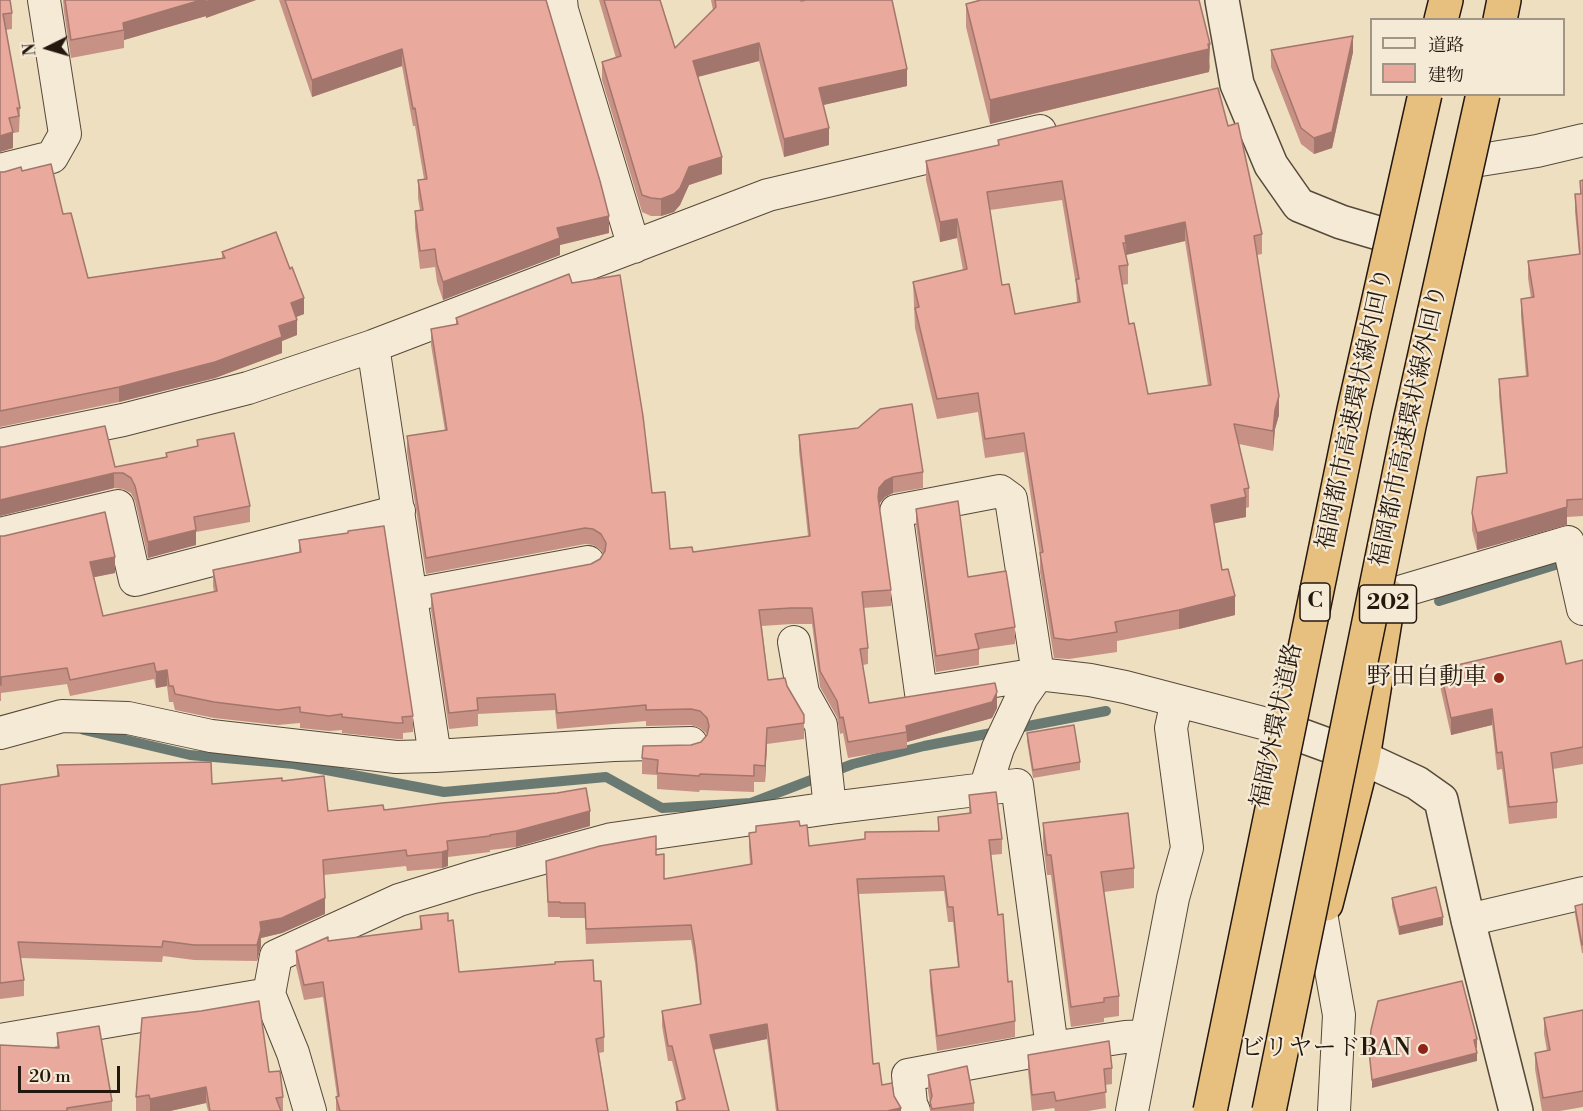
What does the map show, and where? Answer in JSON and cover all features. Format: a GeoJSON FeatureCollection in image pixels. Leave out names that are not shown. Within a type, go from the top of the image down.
{"type":"FeatureCollection","features":[{"type":"Feature","properties":{"kind":"highway"},"geometry":{"type":"LineString","coordinates":[[1430,18],[1434,0]]}},
{"type":"Feature","properties":{"kind":"highway"},"geometry":{"type":"LineString","coordinates":[[1442,18],[1446,0]]}},
{"type":"Feature","properties":{"kind":"highway"},"geometry":{"type":"LineString","coordinates":[[1500,18],[1504,0]]}},
{"type":"Feature","properties":{"kind":"highway"},"geometry":{"type":"LineString","coordinates":[[1506,18],[1511,0]]}},
{"type":"Feature","properties":{"kind":"highway","name":"福岡外環状道路"},"geometry":{"type":"LineString","coordinates":[[1195,1111],[1415,96]]}},
{"type":"Feature","properties":{"kind":"highway","name":"福岡都市高速環状線内回り"},"geometry":{"type":"LineString","coordinates":[[1210,1111],[1352,421],[1425,96]]}},
{"type":"Feature","properties":{"kind":"highway","name":"福岡都市高速環状線外回り"},"geometry":{"type":"LineString","coordinates":[[1269,1111],[1409,426],[1483,96]]}},
{"type":"Feature","properties":{"kind":"highway","name":"202"},"geometry":{"type":"LineString","coordinates":[[1280,1111],[1322,919],[1363,758],[1389,595],[1489,96]]}},
{"type":"Feature","properties":{"kind":"street"},"geometry":{"type":"LineString","coordinates":[[0,170],[52,157],[65,134],[44,0]]}},
{"type":"Feature","properties":{"kind":"street"},"geometry":{"type":"LineString","coordinates":[[561,0],[562,10],[634,247]]}},
{"type":"Feature","properties":{"kind":"street"},"geometry":{"type":"LineString","coordinates":[[1222,0],[1226,87],[1271,165],[1299,205],[1341,222],[1385,235]]}},
{"type":"Feature","properties":{"kind":"street"},"geometry":{"type":"LineString","coordinates":[[0,446],[123,420],[248,388],[373,346],[768,195],[1065,125]]}},
{"type":"Feature","properties":{"kind":"street"},"geometry":{"type":"LineString","coordinates":[[1474,161],[1537,151],[1583,140]]}},
{"type":"Feature","properties":{"kind":"street"},"geometry":{"type":"LineString","coordinates":[[373,346],[435,756]]}},
{"type":"Feature","properties":{"kind":"street"},"geometry":{"type":"LineString","coordinates":[[985,789],[998,748],[1030,685],[1011,499],[1000,491],[896,511],[921,693],[1030,685],[1090,680],[1278,727],[1363,758],[1417,783],[1441,800],[1468,920],[1516,1111]]}},
{"type":"Feature","properties":{"kind":"street"},"geometry":{"type":"LineString","coordinates":[[0,534],[118,506],[135,580],[399,512]]}},
{"type":"Feature","properties":{"kind":"street"},"geometry":{"type":"LineString","coordinates":[[1389,595],[1568,542],[1583,609]]}},
{"type":"Feature","properties":{"kind":"street"},"geometry":{"type":"LineString","coordinates":[[411,594],[588,562]]}},
{"type":"Feature","properties":{"kind":"street"},"geometry":{"type":"LineString","coordinates":[[794,642],[803,693],[821,724],[830,808]]}},
{"type":"Feature","properties":{"kind":"street"},"geometry":{"type":"LineString","coordinates":[[1132,1111],[1173,898],[1187,848],[1171,728],[1177,701]]}},
{"type":"Feature","properties":{"kind":"street"},"geometry":{"type":"LineString","coordinates":[[0,733],[63,716],[128,718],[212,736],[396,757],[614,744],[691,742]]}},
{"type":"Feature","properties":{"kind":"street"},"geometry":{"type":"LineString","coordinates":[[310,1111],[293,1053],[269,994],[276,956],[399,900],[612,839],[830,808],[1017,785],[1052,1048]]}},
{"type":"Feature","properties":{"kind":"street"},"geometry":{"type":"LineString","coordinates":[[1468,920],[1583,893]]}},
{"type":"Feature","properties":{"kind":"street"},"geometry":{"type":"LineString","coordinates":[[1322,919],[1339,1015],[1335,1111]]}},
{"type":"Feature","properties":{"kind":"street"},"geometry":{"type":"LineString","coordinates":[[0,1040],[269,994]]}},
{"type":"Feature","properties":{"kind":"street"},"geometry":{"type":"LineString","coordinates":[[914,1111],[911,1104],[908,1075],[1052,1048],[1146,1036]]}},
{"type":"Feature","properties":{"kind":"building"},"geometry":{"type":"Polygon","coordinates":[[[0,0],[10,0],[12,13],[3,14],[20,108],[17,108],[19,116],[9,118],[13,132],[0,136],[0,0]]]}},
{"type":"Feature","properties":{"kind":"building"},"geometry":{"type":"Polygon","coordinates":[[[65,0],[201,0],[123,23],[124,30],[71,40],[65,0]]]}},
{"type":"Feature","properties":{"kind":"building"},"geometry":{"type":"Polygon","coordinates":[[[285,0],[546,0],[609,216],[557,228],[560,238],[443,282],[435,249],[420,251],[415,211],[423,210],[418,180],[427,179],[402,49],[312,80],[285,0]]]}},
{"type":"Feature","properties":{"kind":"building"},"geometry":{"type":"Polygon","coordinates":[[[604,0],[660,0],[675,48],[716,7],[715,0],[892,0],[907,69],[819,88],[829,128],[784,139],[759,43],[693,61],[722,157],[689,167],[680,188],[674,194],[661,199],[651,198],[642,195],[602,62],[621,56],[604,0]]]}},
{"type":"Feature","properties":{"kind":"building"},"geometry":{"type":"Polygon","coordinates":[[[981,0],[1199,0],[1210,44],[1208,44],[1209,49],[990,100],[966,4],[981,0]]]}},
{"type":"Feature","properties":{"kind":"building"},"geometry":{"type":"Polygon","coordinates":[[[1353,36],[1332,132],[1314,138],[1301,128],[1271,50],[1353,36]]]}},
{"type":"Feature","properties":{"kind":"building"},"geometry":{"type":"Polygon","coordinates":[[[1218,88],[1228,126],[1238,123],[1262,234],[1254,236],[1279,396],[1273,431],[1234,424],[1249,488],[1244,489],[1246,497],[1211,505],[1222,570],[1228,569],[1235,596],[1179,610],[1115,622],[1117,632],[1069,640],[1054,638],[1024,433],[985,439],[978,393],[937,399],[915,308],[919,307],[913,282],[967,269],[957,219],[940,222],[926,161],[999,145],[998,140],[1218,88]],[[1062,181],[987,192],[1002,285],[1009,284],[1015,314],[1080,302],[1076,279],[1079,279],[1062,181]],[[1185,222],[1125,236],[1126,243],[1123,243],[1128,265],[1119,266],[1129,324],[1134,323],[1148,394],[1211,385],[1185,222]]]}},
{"type":"Feature","properties":{"kind":"building"},"geometry":{"type":"Polygon","coordinates":[[[51,164],[63,214],[71,213],[88,278],[225,258],[222,252],[276,232],[304,298],[291,303],[297,320],[279,326],[282,337],[215,362],[119,387],[0,411],[0,172],[21,167],[22,171],[51,164]]]}},
{"type":"Feature","properties":{"kind":"building"},"geometry":{"type":"Polygon","coordinates":[[[1583,180],[1583,499],[1567,500],[1567,507],[1477,533],[1472,513],[1477,477],[1507,473],[1499,379],[1528,376],[1521,299],[1534,297],[1528,261],[1580,254],[1575,194],[1581,194],[1580,181],[1583,180]]]}},
{"type":"Feature","properties":{"kind":"building"},"geometry":{"type":"Polygon","coordinates":[[[569,274],[572,283],[620,275],[643,416],[652,493],[665,492],[670,549],[692,547],[693,552],[810,536],[799,435],[858,428],[880,409],[912,404],[923,472],[893,477],[879,488],[878,497],[891,590],[862,592],[868,648],[860,649],[869,703],[995,683],[997,692],[992,702],[906,726],[907,732],[848,742],[837,701],[820,671],[812,608],[791,608],[759,610],[768,680],[785,678],[787,686],[804,715],[804,723],[767,728],[765,766],[754,765],[754,776],[657,773],[658,760],[642,758],[643,746],[691,745],[701,742],[707,735],[709,726],[707,718],[700,711],[691,709],[646,710],[646,705],[557,713],[555,694],[477,698],[478,710],[449,713],[431,594],[591,564],[600,559],[605,551],[606,543],[601,534],[593,529],[585,528],[426,558],[407,436],[447,430],[431,329],[458,324],[456,318],[569,274]]]}},
{"type":"Feature","properties":{"kind":"building"},"geometry":{"type":"Polygon","coordinates":[[[105,426],[115,467],[167,457],[166,453],[198,446],[197,440],[234,433],[250,506],[194,517],[196,530],[148,542],[135,486],[131,478],[123,473],[114,473],[0,500],[0,447],[105,426]]]}},
{"type":"Feature","properties":{"kind":"building"},"geometry":{"type":"Polygon","coordinates":[[[958,501],[968,577],[1006,571],[1015,627],[975,634],[979,649],[936,656],[916,509],[958,501]]]}},
{"type":"Feature","properties":{"kind":"building"},"geometry":{"type":"Polygon","coordinates":[[[105,512],[115,557],[90,562],[103,616],[217,591],[213,570],[301,552],[299,540],[384,526],[413,716],[402,717],[403,723],[397,723],[342,717],[342,714],[329,716],[300,712],[300,707],[278,710],[214,702],[175,694],[173,686],[169,686],[167,670],[156,672],[154,663],[70,680],[67,668],[1,677],[0,685],[0,536],[105,512]]]}},
{"type":"Feature","properties":{"kind":"building"},"geometry":{"type":"Polygon","coordinates":[[[1561,641],[1566,664],[1583,660],[1583,747],[1551,753],[1557,802],[1509,807],[1502,752],[1497,753],[1492,709],[1451,718],[1440,669],[1561,641]]]}},
{"type":"Feature","properties":{"kind":"building"},"geometry":{"type":"Polygon","coordinates":[[[1074,725],[1080,762],[1033,770],[1027,733],[1074,725]]]}},
{"type":"Feature","properties":{"kind":"building"},"geometry":{"type":"Polygon","coordinates":[[[211,762],[212,784],[282,778],[282,781],[324,776],[328,811],[383,805],[384,810],[557,793],[586,788],[590,811],[516,831],[447,841],[448,850],[442,852],[407,856],[406,850],[323,860],[325,898],[282,918],[260,922],[261,930],[257,945],[194,945],[163,941],[162,947],[18,942],[24,980],[0,983],[0,785],[59,776],[57,765],[211,762]]]}},
{"type":"Feature","properties":{"kind":"building"},"geometry":{"type":"Polygon","coordinates":[[[996,792],[1002,839],[989,840],[998,915],[1003,914],[1008,982],[1012,981],[1015,1021],[937,1036],[930,970],[959,967],[953,907],[948,907],[944,876],[857,879],[873,1064],[879,1063],[882,1085],[892,1083],[894,1096],[901,1108],[887,1111],[778,1111],[767,1024],[710,1035],[729,1111],[678,1111],[676,1102],[685,1099],[672,1046],[668,1046],[662,1011],[701,1004],[691,925],[586,929],[585,903],[548,902],[546,861],[600,846],[656,836],[656,855],[664,854],[664,879],[752,864],[749,833],[756,832],[756,826],[799,821],[800,826],[807,825],[809,846],[865,839],[865,832],[939,831],[938,817],[971,813],[969,795],[996,792]]]}},
{"type":"Feature","properties":{"kind":"building"},"geometry":{"type":"Polygon","coordinates":[[[1128,813],[1134,868],[1101,872],[1119,996],[1104,998],[1104,1002],[1071,1007],[1051,855],[1047,855],[1043,823],[1128,813]]]}},
{"type":"Feature","properties":{"kind":"building"},"geometry":{"type":"Polygon","coordinates":[[[1436,887],[1443,917],[1399,927],[1392,898],[1436,887]]]}},
{"type":"Feature","properties":{"kind":"building"},"geometry":{"type":"Polygon","coordinates":[[[1583,904],[1583,944],[1582,945],[1575,906],[1583,904]]]}},
{"type":"Feature","properties":{"kind":"building"},"geometry":{"type":"Polygon","coordinates":[[[448,913],[448,921],[453,920],[459,972],[593,960],[594,981],[601,981],[604,1037],[596,1039],[608,1111],[340,1111],[336,1097],[339,1096],[323,982],[304,985],[296,951],[328,937],[328,941],[422,929],[420,916],[448,913]]]}},
{"type":"Feature","properties":{"kind":"building","name":"ビリヤードBAN"},"geometry":{"type":"Polygon","coordinates":[[[1462,981],[1477,1039],[1474,1040],[1477,1053],[1372,1080],[1369,1051],[1378,1001],[1462,981]]]}},
{"type":"Feature","properties":{"kind":"building"},"geometry":{"type":"Polygon","coordinates":[[[259,1001],[269,1072],[280,1071],[283,1097],[276,1098],[281,1111],[210,1111],[206,1087],[150,1099],[149,1095],[136,1097],[142,1018],[259,1001]]]}},
{"type":"Feature","properties":{"kind":"building"},"geometry":{"type":"Polygon","coordinates":[[[1583,1010],[1583,1091],[1543,1098],[1535,1053],[1550,1050],[1544,1018],[1583,1010]]]}},
{"type":"Feature","properties":{"kind":"building"},"geometry":{"type":"Polygon","coordinates":[[[99,1026],[112,1101],[67,1108],[67,1111],[0,1111],[0,1045],[59,1048],[57,1033],[99,1026]]]}},
{"type":"Feature","properties":{"kind":"building"},"geometry":{"type":"Polygon","coordinates":[[[1109,1041],[1112,1068],[1104,1069],[1106,1092],[1056,1101],[1054,1092],[1032,1095],[1028,1055],[1109,1041]]]}},
{"type":"Feature","properties":{"kind":"building"},"geometry":{"type":"Polygon","coordinates":[[[967,1066],[974,1103],[932,1109],[928,1075],[967,1066]]]}},
{"type":"Feature","properties":{"kind":"waterway"},"geometry":{"type":"LineString","coordinates":[[1439,601],[1568,561]]}},
{"type":"Feature","properties":{"kind":"waterway"},"geometry":{"type":"LineString","coordinates":[[84,730],[190,755],[294,764],[444,792],[606,777],[662,808],[751,803],[853,764],[924,746],[1106,711]]}},
{"type":"Feature","properties":{"kind":"place","name":"野田自動車"},"geometry":{"type":"Point","coordinates":[1499,678]}},
{"type":"Feature","properties":{"kind":"place","name":"ビリヤードBAN"},"geometry":{"type":"Point","coordinates":[1423,1049]}}]}
